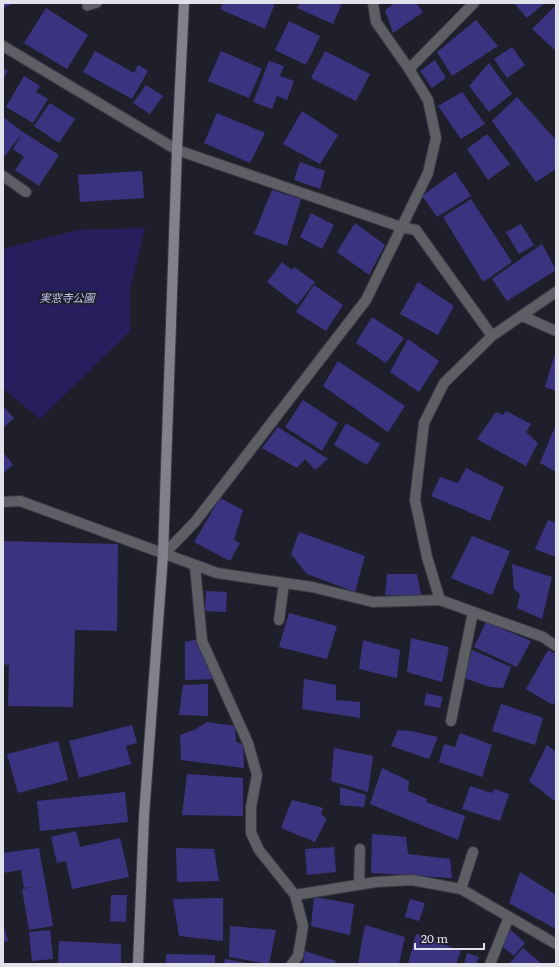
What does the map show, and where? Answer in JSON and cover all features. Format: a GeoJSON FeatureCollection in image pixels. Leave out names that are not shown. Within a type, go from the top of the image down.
{"type":"FeatureCollection","features":[{"type":"Feature","properties":{"kind":"street"},"geometry":{"type":"LineString","coordinates":[[138,964],[144,816],[163,554],[177,150],[184,3]]}},
{"type":"Feature","properties":{"kind":"street"},"geometry":{"type":"LineString","coordinates":[[163,554],[195,522],[366,300],[428,173],[436,138],[428,100],[409,68],[376,22],[373,3]]}},
{"type":"Feature","properties":{"kind":"street"},"geometry":{"type":"LineString","coordinates":[[409,68],[474,3]]}},
{"type":"Feature","properties":{"kind":"street"},"geometry":{"type":"LineString","coordinates":[[3,46],[177,150],[401,227],[416,230],[492,336]]}},
{"type":"Feature","properties":{"kind":"street"},"geometry":{"type":"LineString","coordinates":[[3,176],[26,192]]}},
{"type":"Feature","properties":{"kind":"street"},"geometry":{"type":"LineString","coordinates":[[440,600],[427,557],[415,500],[424,423],[444,383],[492,336],[556,292]]}},
{"type":"Feature","properties":{"kind":"street"},"geometry":{"type":"LineString","coordinates":[[522,316],[556,330]]}},
{"type":"Feature","properties":{"kind":"street"},"geometry":{"type":"LineString","coordinates":[[3,502],[20,501],[217,573],[312,587],[373,602],[440,600],[543,637],[556,646]]}},
{"type":"Feature","properties":{"kind":"street"},"geometry":{"type":"LineString","coordinates":[[195,566],[202,641],[248,743],[257,776],[251,807],[251,833],[259,850],[295,895],[303,926],[298,956],[292,964]]}},
{"type":"Feature","properties":{"kind":"street"},"geometry":{"type":"LineString","coordinates":[[279,620],[284,583]]}},
{"type":"Feature","properties":{"kind":"street"},"geometry":{"type":"LineString","coordinates":[[451,721],[473,612]]}},
{"type":"Feature","properties":{"kind":"street"},"geometry":{"type":"LineString","coordinates":[[359,885],[360,849]]}},
{"type":"Feature","properties":{"kind":"street"},"geometry":{"type":"LineString","coordinates":[[461,889],[473,852]]}},
{"type":"Feature","properties":{"kind":"street"},"geometry":{"type":"LineString","coordinates":[[295,895],[359,885],[412,880],[461,889],[556,944]]}},
{"type":"Feature","properties":{"kind":"street"},"geometry":{"type":"LineString","coordinates":[[490,964],[509,917]]}},
{"type":"Feature","properties":{"kind":"lane"},"geometry":{"type":"LineString","coordinates":[[87,6],[97,3]]}},
{"type":"Feature","properties":{"kind":"green space","name":"実窓寺公園"},"geometry":{"type":"Polygon","coordinates":[[[145,228],[130,289],[130,331],[40,419],[3,388],[3,251],[6,248],[78,230],[145,228]]]}},
{"type":"Feature","properties":{"kind":"building"},"geometry":{"type":"Polygon","coordinates":[[[3,3],[14,3],[3,8],[3,3]]]}},
{"type":"Feature","properties":{"kind":"building"},"geometry":{"type":"Polygon","coordinates":[[[223,3],[275,3],[265,29],[220,9],[223,3]]]}},
{"type":"Feature","properties":{"kind":"building"},"geometry":{"type":"Polygon","coordinates":[[[300,3],[342,3],[333,24],[297,8],[300,3]]]}},
{"type":"Feature","properties":{"kind":"building"},"geometry":{"type":"Polygon","coordinates":[[[395,3],[416,3],[423,12],[393,33],[385,10],[395,3]]]}},
{"type":"Feature","properties":{"kind":"building"},"geometry":{"type":"Polygon","coordinates":[[[514,3],[545,3],[527,18],[514,3]]]}},
{"type":"Feature","properties":{"kind":"building"},"geometry":{"type":"Polygon","coordinates":[[[556,5],[556,51],[532,29],[556,5]]]}},
{"type":"Feature","properties":{"kind":"building"},"geometry":{"type":"Polygon","coordinates":[[[46,8],[88,35],[67,69],[24,43],[46,8]]]}},
{"type":"Feature","properties":{"kind":"building"},"geometry":{"type":"Polygon","coordinates":[[[476,20],[498,46],[452,76],[437,52],[476,20]]]}},
{"type":"Feature","properties":{"kind":"building"},"geometry":{"type":"Polygon","coordinates":[[[289,21],[320,36],[306,65],[275,50],[289,21]]]}},
{"type":"Feature","properties":{"kind":"building"},"geometry":{"type":"Polygon","coordinates":[[[512,47],[525,65],[507,78],[494,59],[512,47]]]}},
{"type":"Feature","properties":{"kind":"building"},"geometry":{"type":"Polygon","coordinates":[[[95,51],[134,73],[138,65],[148,71],[132,99],[83,72],[95,51]]]}},
{"type":"Feature","properties":{"kind":"building"},"geometry":{"type":"Polygon","coordinates":[[[221,51],[262,69],[249,98],[208,81],[221,51]]]}},
{"type":"Feature","properties":{"kind":"building"},"geometry":{"type":"Polygon","coordinates":[[[325,51],[370,74],[356,101],[311,78],[325,51]]]}},
{"type":"Feature","properties":{"kind":"building"},"geometry":{"type":"Polygon","coordinates":[[[435,60],[446,78],[432,88],[420,71],[435,60]]]}},
{"type":"Feature","properties":{"kind":"building"},"geometry":{"type":"Polygon","coordinates":[[[269,61],[284,66],[280,76],[294,81],[287,100],[277,96],[272,109],[253,102],[269,61]]]}},
{"type":"Feature","properties":{"kind":"building"},"geometry":{"type":"Polygon","coordinates":[[[489,63],[512,94],[489,112],[469,86],[489,63]]]}},
{"type":"Feature","properties":{"kind":"building"},"geometry":{"type":"Polygon","coordinates":[[[3,68],[8,71],[3,79],[3,68]]]}},
{"type":"Feature","properties":{"kind":"building"},"geometry":{"type":"Polygon","coordinates":[[[24,76],[40,86],[36,92],[48,99],[33,123],[6,107],[24,76]]]}},
{"type":"Feature","properties":{"kind":"building"},"geometry":{"type":"Polygon","coordinates":[[[146,85],[163,96],[150,114],[133,103],[146,85]]]}},
{"type":"Feature","properties":{"kind":"building"},"geometry":{"type":"Polygon","coordinates":[[[462,92],[485,124],[461,139],[438,106],[462,92]]]}},
{"type":"Feature","properties":{"kind":"building"},"geometry":{"type":"Polygon","coordinates":[[[517,97],[556,140],[556,169],[536,182],[492,121],[517,97]]]}},
{"type":"Feature","properties":{"kind":"building"},"geometry":{"type":"Polygon","coordinates":[[[50,103],[75,119],[59,143],[34,126],[50,103]]]}},
{"type":"Feature","properties":{"kind":"building"},"geometry":{"type":"Polygon","coordinates":[[[302,111],[338,135],[320,164],[283,144],[302,111]]]}},
{"type":"Feature","properties":{"kind":"building"},"geometry":{"type":"Polygon","coordinates":[[[217,113],[265,133],[250,163],[204,143],[217,113]]]}},
{"type":"Feature","properties":{"kind":"building"},"geometry":{"type":"Polygon","coordinates":[[[3,117],[23,132],[5,156],[3,154],[3,117]]]}},
{"type":"Feature","properties":{"kind":"building"},"geometry":{"type":"Polygon","coordinates":[[[23,132],[59,155],[39,186],[15,170],[24,157],[13,149],[23,132]]]}},
{"type":"Feature","properties":{"kind":"building"},"geometry":{"type":"Polygon","coordinates":[[[487,134],[510,164],[488,180],[467,149],[487,134]]]}},
{"type":"Feature","properties":{"kind":"building"},"geometry":{"type":"Polygon","coordinates":[[[300,162],[325,171],[320,189],[294,180],[300,162]]]}},
{"type":"Feature","properties":{"kind":"building"},"geometry":{"type":"Polygon","coordinates":[[[142,171],[144,198],[80,202],[78,175],[142,171]]]}},
{"type":"Feature","properties":{"kind":"building"},"geometry":{"type":"Polygon","coordinates":[[[455,172],[471,196],[437,217],[422,196],[455,172]]]}},
{"type":"Feature","properties":{"kind":"building"},"geometry":{"type":"Polygon","coordinates":[[[272,190],[301,199],[287,246],[254,234],[272,190]]]}},
{"type":"Feature","properties":{"kind":"building"},"geometry":{"type":"Polygon","coordinates":[[[471,199],[512,262],[483,282],[443,217],[471,199]]]}},
{"type":"Feature","properties":{"kind":"building"},"geometry":{"type":"Polygon","coordinates":[[[311,213],[334,225],[322,249],[300,237],[311,213]]]}},
{"type":"Feature","properties":{"kind":"building"},"geometry":{"type":"Polygon","coordinates":[[[355,223],[385,245],[369,275],[337,252],[355,223]]]}},
{"type":"Feature","properties":{"kind":"building"},"geometry":{"type":"Polygon","coordinates":[[[521,224],[534,245],[519,254],[506,232],[521,224]]]}},
{"type":"Feature","properties":{"kind":"building"},"geometry":{"type":"Polygon","coordinates":[[[542,244],[556,270],[507,301],[492,279],[542,244]]]}},
{"type":"Feature","properties":{"kind":"building"},"geometry":{"type":"Polygon","coordinates":[[[282,262],[292,270],[294,267],[315,282],[297,305],[267,282],[282,262]]]}},
{"type":"Feature","properties":{"kind":"building"},"geometry":{"type":"Polygon","coordinates":[[[418,282],[454,306],[438,335],[400,314],[418,282]]]}},
{"type":"Feature","properties":{"kind":"building"},"geometry":{"type":"Polygon","coordinates":[[[314,285],[343,305],[326,331],[296,312],[314,285]]]}},
{"type":"Feature","properties":{"kind":"building"},"geometry":{"type":"Polygon","coordinates":[[[372,317],[404,338],[386,363],[356,343],[372,317]]]}},
{"type":"Feature","properties":{"kind":"building"},"geometry":{"type":"Polygon","coordinates":[[[408,339],[439,361],[419,392],[390,372],[408,339]]]}},
{"type":"Feature","properties":{"kind":"building"},"geometry":{"type":"Polygon","coordinates":[[[556,350],[556,391],[545,387],[556,350]]]}},
{"type":"Feature","properties":{"kind":"building"},"geometry":{"type":"Polygon","coordinates":[[[338,361],[405,406],[388,432],[323,386],[338,361]]]}},
{"type":"Feature","properties":{"kind":"building"},"geometry":{"type":"Polygon","coordinates":[[[303,400],[338,423],[322,451],[285,427],[303,400]]]}},
{"type":"Feature","properties":{"kind":"building"},"geometry":{"type":"Polygon","coordinates":[[[3,406],[14,418],[3,428],[3,406]]]}},
{"type":"Feature","properties":{"kind":"building"},"geometry":{"type":"Polygon","coordinates":[[[506,411],[531,424],[526,432],[538,443],[526,466],[477,439],[496,412],[503,415],[506,411]]]}},
{"type":"Feature","properties":{"kind":"building"},"geometry":{"type":"Polygon","coordinates":[[[346,423],[380,444],[367,465],[334,445],[346,423]]]}},
{"type":"Feature","properties":{"kind":"building"},"geometry":{"type":"Polygon","coordinates":[[[556,424],[556,472],[540,463],[556,424]]]}},
{"type":"Feature","properties":{"kind":"building"},"geometry":{"type":"Polygon","coordinates":[[[278,427],[328,459],[315,470],[305,459],[297,468],[262,448],[278,427]]]}},
{"type":"Feature","properties":{"kind":"building"},"geometry":{"type":"Polygon","coordinates":[[[3,452],[13,465],[3,473],[3,452]]]}},
{"type":"Feature","properties":{"kind":"building"},"geometry":{"type":"Polygon","coordinates":[[[466,468],[504,487],[490,521],[431,496],[440,477],[458,483],[466,468]]]}},
{"type":"Feature","properties":{"kind":"building"},"geometry":{"type":"Polygon","coordinates":[[[220,498],[243,510],[234,540],[240,543],[230,561],[194,542],[220,498]]]}},
{"type":"Feature","properties":{"kind":"building"},"geometry":{"type":"Polygon","coordinates":[[[548,520],[556,523],[556,557],[535,549],[548,520]]]}},
{"type":"Feature","properties":{"kind":"building"},"geometry":{"type":"Polygon","coordinates":[[[299,532],[365,556],[355,592],[307,574],[291,554],[299,532]]]}},
{"type":"Feature","properties":{"kind":"building"},"geometry":{"type":"Polygon","coordinates":[[[472,536],[510,551],[492,595],[451,578],[472,536]]]}},
{"type":"Feature","properties":{"kind":"building"},"geometry":{"type":"Polygon","coordinates":[[[3,541],[118,544],[117,631],[75,630],[73,707],[8,706],[9,665],[3,664],[3,541]]]}},
{"type":"Feature","properties":{"kind":"building"},"geometry":{"type":"Polygon","coordinates":[[[512,564],[552,577],[542,619],[517,608],[520,594],[514,589],[512,564]]]}},
{"type":"Feature","properties":{"kind":"building"},"geometry":{"type":"Polygon","coordinates":[[[387,574],[417,574],[421,595],[385,595],[387,574]]]}},
{"type":"Feature","properties":{"kind":"building"},"geometry":{"type":"Polygon","coordinates":[[[206,591],[227,592],[226,612],[205,611],[206,591]]]}},
{"type":"Feature","properties":{"kind":"building"},"geometry":{"type":"Polygon","coordinates":[[[289,613],[337,626],[327,659],[279,647],[289,613]]]}},
{"type":"Feature","properties":{"kind":"building"},"geometry":{"type":"Polygon","coordinates":[[[486,622],[531,641],[517,667],[474,647],[486,622]]]}},
{"type":"Feature","properties":{"kind":"building"},"geometry":{"type":"Polygon","coordinates":[[[411,638],[449,647],[442,682],[407,672],[411,638]]]}},
{"type":"Feature","properties":{"kind":"building"},"geometry":{"type":"Polygon","coordinates":[[[199,639],[216,679],[185,680],[185,642],[199,639]]]}},
{"type":"Feature","properties":{"kind":"building"},"geometry":{"type":"Polygon","coordinates":[[[363,640],[400,650],[397,678],[359,669],[363,640]]]}},
{"type":"Feature","properties":{"kind":"building"},"geometry":{"type":"Polygon","coordinates":[[[472,650],[511,667],[503,688],[490,687],[464,678],[472,650]]]}},
{"type":"Feature","properties":{"kind":"building"},"geometry":{"type":"Polygon","coordinates":[[[548,650],[556,654],[556,700],[553,705],[526,689],[548,650]]]}},
{"type":"Feature","properties":{"kind":"building"},"geometry":{"type":"Polygon","coordinates":[[[304,679],[336,685],[336,700],[360,702],[360,718],[302,709],[304,679]]]}},
{"type":"Feature","properties":{"kind":"building"},"geometry":{"type":"Polygon","coordinates":[[[208,684],[208,716],[179,715],[183,685],[208,684]]]}},
{"type":"Feature","properties":{"kind":"building"},"geometry":{"type":"Polygon","coordinates":[[[426,693],[443,697],[440,708],[424,705],[426,693]]]}},
{"type":"Feature","properties":{"kind":"building"},"geometry":{"type":"Polygon","coordinates":[[[501,704],[543,718],[535,745],[492,731],[501,704]]]}},
{"type":"Feature","properties":{"kind":"building"},"geometry":{"type":"Polygon","coordinates":[[[207,722],[235,726],[236,742],[243,744],[244,768],[181,760],[180,735],[194,730],[207,722]]]}},
{"type":"Feature","properties":{"kind":"building"},"geometry":{"type":"Polygon","coordinates":[[[132,725],[137,743],[126,746],[131,764],[79,778],[69,741],[132,725]]]}},
{"type":"Feature","properties":{"kind":"building"},"geometry":{"type":"Polygon","coordinates":[[[398,730],[411,731],[438,737],[429,759],[391,746],[398,730]]]}},
{"type":"Feature","properties":{"kind":"building"},"geometry":{"type":"Polygon","coordinates":[[[460,733],[492,745],[482,777],[439,762],[444,744],[455,747],[460,733]]]}},
{"type":"Feature","properties":{"kind":"building"},"geometry":{"type":"Polygon","coordinates":[[[58,741],[68,780],[18,793],[7,754],[58,741]]]}},
{"type":"Feature","properties":{"kind":"building"},"geometry":{"type":"Polygon","coordinates":[[[547,745],[556,752],[556,802],[529,781],[547,745]]]}},
{"type":"Feature","properties":{"kind":"building"},"geometry":{"type":"Polygon","coordinates":[[[334,748],[373,756],[368,792],[331,781],[334,748]]]}},
{"type":"Feature","properties":{"kind":"building"},"geometry":{"type":"Polygon","coordinates":[[[382,768],[409,781],[408,791],[427,799],[426,802],[465,816],[458,840],[370,804],[382,768]]]}},
{"type":"Feature","properties":{"kind":"building"},"geometry":{"type":"Polygon","coordinates":[[[187,774],[243,778],[243,816],[182,815],[187,774]]]}},
{"type":"Feature","properties":{"kind":"building"},"geometry":{"type":"Polygon","coordinates":[[[470,786],[492,793],[494,789],[509,794],[500,821],[462,809],[470,786]]]}},
{"type":"Feature","properties":{"kind":"building"},"geometry":{"type":"Polygon","coordinates":[[[340,787],[366,795],[364,807],[340,805],[340,787]]]}},
{"type":"Feature","properties":{"kind":"building"},"geometry":{"type":"Polygon","coordinates":[[[125,792],[128,822],[40,831],[37,801],[125,792]]]}},
{"type":"Feature","properties":{"kind":"building"},"geometry":{"type":"Polygon","coordinates":[[[292,800],[323,808],[321,814],[327,819],[315,842],[281,828],[292,800]]]}},
{"type":"Feature","properties":{"kind":"building"},"geometry":{"type":"Polygon","coordinates":[[[76,831],[80,847],[120,838],[129,877],[72,889],[66,861],[57,863],[51,837],[76,831]]]}},
{"type":"Feature","properties":{"kind":"building"},"geometry":{"type":"Polygon","coordinates":[[[372,834],[406,837],[408,854],[450,859],[452,878],[371,873],[372,834]]]}},
{"type":"Feature","properties":{"kind":"building"},"geometry":{"type":"Polygon","coordinates":[[[334,847],[336,872],[307,875],[305,849],[334,847]]]}},
{"type":"Feature","properties":{"kind":"building"},"geometry":{"type":"Polygon","coordinates":[[[39,848],[53,926],[29,930],[22,889],[35,887],[24,888],[21,870],[3,873],[3,853],[39,848]]]}},
{"type":"Feature","properties":{"kind":"building"},"geometry":{"type":"Polygon","coordinates":[[[176,848],[214,849],[219,881],[177,882],[176,848]]]}},
{"type":"Feature","properties":{"kind":"building"},"geometry":{"type":"Polygon","coordinates":[[[520,872],[556,895],[556,929],[509,903],[520,872]]]}},
{"type":"Feature","properties":{"kind":"building"},"geometry":{"type":"Polygon","coordinates":[[[111,895],[127,895],[126,922],[110,921],[111,895]]]}},
{"type":"Feature","properties":{"kind":"building"},"geometry":{"type":"Polygon","coordinates":[[[314,897],[354,904],[350,935],[311,926],[314,897]]]}},
{"type":"Feature","properties":{"kind":"building"},"geometry":{"type":"Polygon","coordinates":[[[223,898],[223,941],[179,936],[173,899],[223,898]]]}},
{"type":"Feature","properties":{"kind":"building"},"geometry":{"type":"Polygon","coordinates":[[[410,899],[425,903],[419,921],[405,917],[410,899]]]}},
{"type":"Feature","properties":{"kind":"building"},"geometry":{"type":"Polygon","coordinates":[[[3,924],[8,941],[3,942],[3,924]]]}},
{"type":"Feature","properties":{"kind":"building"},"geometry":{"type":"Polygon","coordinates":[[[365,925],[405,937],[399,964],[358,963],[365,925]]]}},
{"type":"Feature","properties":{"kind":"building"},"geometry":{"type":"Polygon","coordinates":[[[230,926],[276,930],[269,964],[229,957],[230,926]]]}},
{"type":"Feature","properties":{"kind":"building"},"geometry":{"type":"Polygon","coordinates":[[[50,930],[53,959],[32,961],[29,932],[50,930]]]}},
{"type":"Feature","properties":{"kind":"building"},"geometry":{"type":"Polygon","coordinates":[[[511,930],[525,943],[514,956],[499,944],[511,930]]]}},
{"type":"Feature","properties":{"kind":"building"},"geometry":{"type":"Polygon","coordinates":[[[416,934],[461,951],[456,964],[408,964],[416,934]]]}},
{"type":"Feature","properties":{"kind":"building"},"geometry":{"type":"Polygon","coordinates":[[[59,941],[121,944],[121,964],[58,964],[59,941]]]}},
{"type":"Feature","properties":{"kind":"building"},"geometry":{"type":"Polygon","coordinates":[[[523,948],[542,964],[509,964],[523,948]]]}},
{"type":"Feature","properties":{"kind":"building"},"geometry":{"type":"Polygon","coordinates":[[[305,951],[336,961],[335,964],[303,964],[305,951]]]}},
{"type":"Feature","properties":{"kind":"building"},"geometry":{"type":"Polygon","coordinates":[[[467,953],[479,957],[476,964],[464,964],[467,953]]]}},
{"type":"Feature","properties":{"kind":"building"},"geometry":{"type":"Polygon","coordinates":[[[166,954],[215,955],[215,964],[166,964],[166,954]]]}},
{"type":"Feature","properties":{"kind":"building"},"geometry":{"type":"Polygon","coordinates":[[[225,959],[247,963],[224,964],[225,959]]]}}]}
